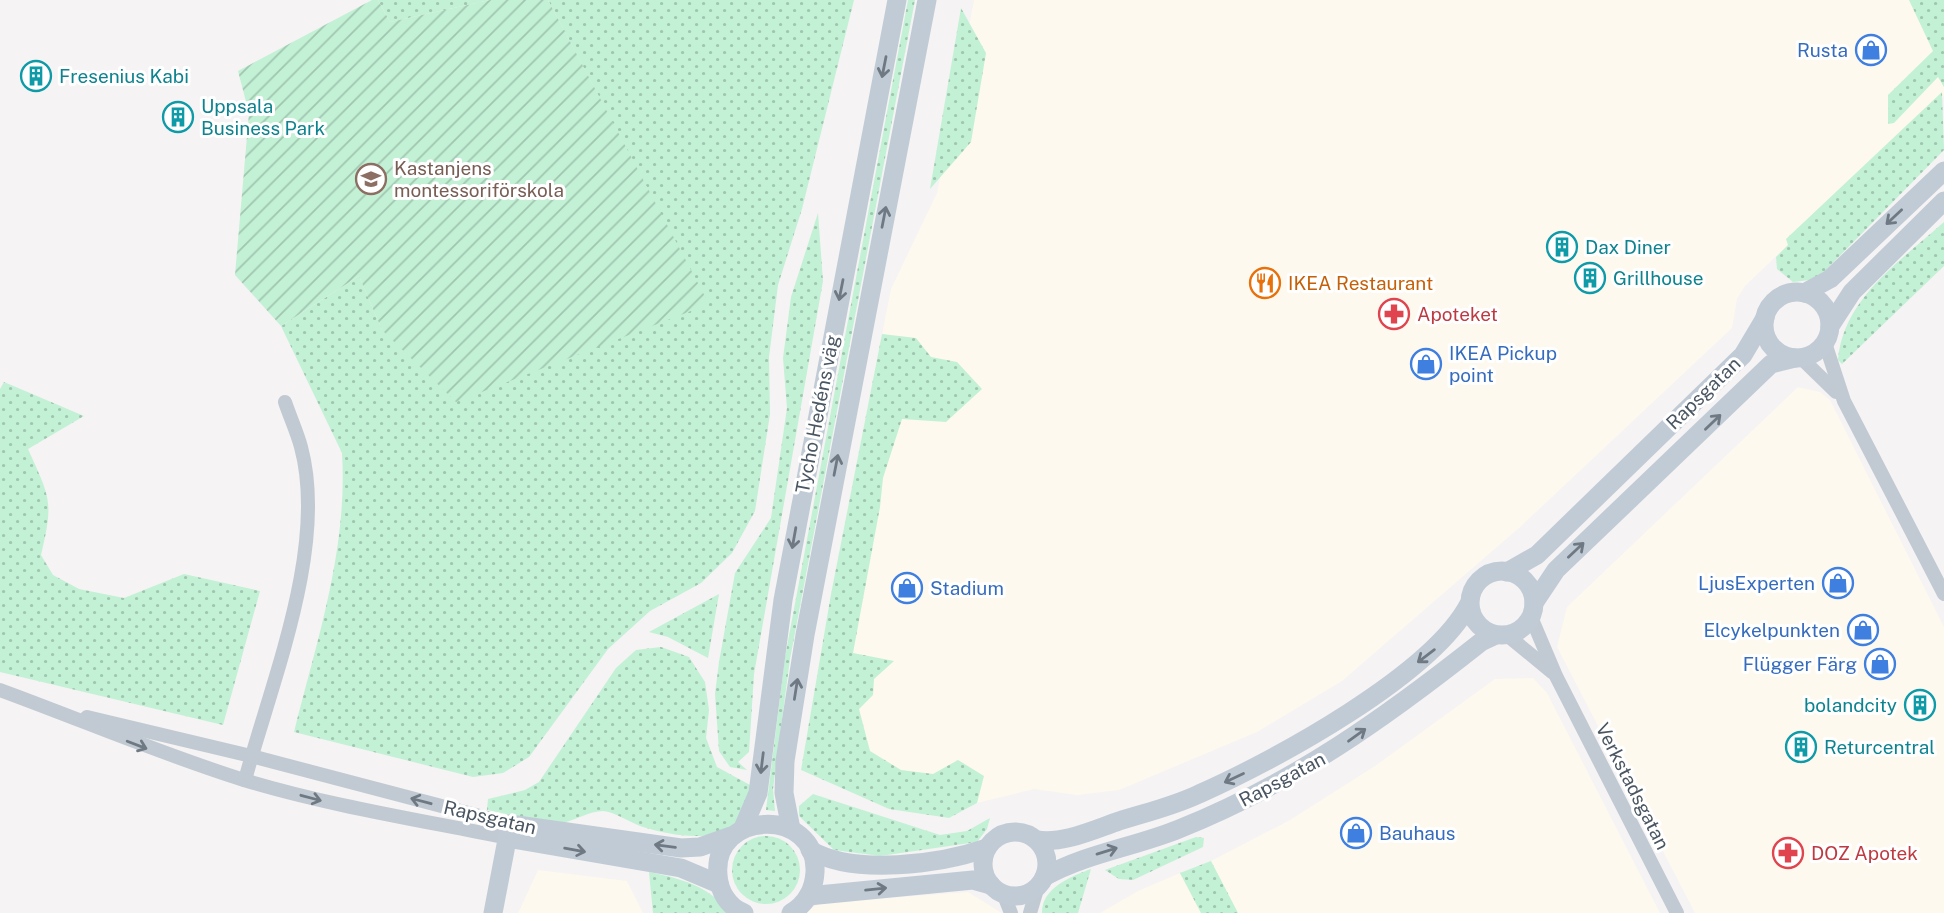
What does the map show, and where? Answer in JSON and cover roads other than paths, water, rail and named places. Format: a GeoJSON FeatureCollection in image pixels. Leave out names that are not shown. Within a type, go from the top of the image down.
{"type":"FeatureCollection","features":[{"type":"Feature","properties":{"kind":"street","name":"Tycho Hedéns väg"},"geometry":{"type":"LineString","coordinates":[[719,884],[717,867],[722,850],[737,832],[758,793],[783,600],[897,0]]}},
{"type":"Feature","properties":{"kind":"street","name":"Tycho Hedéns väg"},"geometry":{"type":"LineString","coordinates":[[791,829],[784,793],[785,769],[805,635],[927,0]]}},
{"type":"Feature","properties":{"kind":"street"},"geometry":{"type":"LineString","coordinates":[[1844,401],[1798,358],[1784,355],[1769,342],[1765,317],[1777,299],[1786,294],[1804,293],[1830,279],[1944,171]]}},
{"type":"Feature","properties":{"kind":"street"},"geometry":{"type":"LineString","coordinates":[[1798,358],[1817,351],[1852,292],[1944,201]]}},
{"type":"Feature","properties":{"kind":"street"},"geometry":{"type":"LineString","coordinates":[[1804,293],[1819,300],[1826,309],[1827,335],[1844,401],[1944,594]]}},
{"type":"Feature","properties":{"kind":"street","name":"Rapsgatan"},"geometry":{"type":"LineString","coordinates":[[1507,572],[1537,555],[1736,362],[1765,317]]}},
{"type":"Feature","properties":{"kind":"street","name":"Rapsgatan"},"geometry":{"type":"LineString","coordinates":[[1533,610],[1556,570],[1771,364],[1798,358]]}},
{"type":"Feature","properties":{"kind":"street"},"geometry":{"type":"LineString","coordinates":[[245,780],[290,618],[308,530],[302,448],[285,402]]}},
{"type":"Feature","properties":{"kind":"street"},"geometry":{"type":"LineString","coordinates":[[1507,572],[1525,581],[1533,610],[1525,626],[1501,635],[1483,630],[1473,619],[1469,604],[1471,593],[1484,576],[1507,572]]}},
{"type":"Feature","properties":{"kind":"street","name":"Rapsgatan"},"geometry":{"type":"LineString","coordinates":[[1037,840],[1051,842],[1196,796],[1312,736],[1406,671],[1451,634],[1469,604]]}},
{"type":"Feature","properties":{"kind":"street","name":"Verkstadsgatan"},"geometry":{"type":"LineString","coordinates":[[1533,610],[1556,676],[1677,913]]}},
{"type":"Feature","properties":{"kind":"street","name":"Rapsgatan"},"geometry":{"type":"LineString","coordinates":[[1041,882],[1068,864],[1178,829],[1261,792],[1332,752],[1481,642],[1501,635]]}},
{"type":"Feature","properties":{"kind":"street","name":"Verkstadsgatan"},"geometry":{"type":"LineString","coordinates":[[1501,635],[1556,676]]}},
{"type":"Feature","properties":{"kind":"street","name":"Rapsgatan"},"geometry":{"type":"LineString","coordinates":[[0,690],[138,746],[328,803],[509,831],[681,848],[700,847],[759,822],[776,823],[791,829]]}},
{"type":"Feature","properties":{"kind":"street","name":"Rapsgatan"},"geometry":{"type":"LineString","coordinates":[[51,709],[251,756],[509,831],[681,868],[719,884]]}},
{"type":"Feature","properties":{"kind":"street"},"geometry":{"type":"LineString","coordinates":[[791,829],[810,850],[826,859],[842,863],[870,864],[963,856],[987,848]]}},
{"type":"Feature","properties":{"kind":"street"},"geometry":{"type":"LineString","coordinates":[[493,913],[509,831]]}},
{"type":"Feature","properties":{"kind":"street"},"geometry":{"type":"LineString","coordinates":[[1011,913],[985,873],[983,860],[987,848],[996,838],[1010,832],[1024,833],[1037,840],[1045,851],[1048,864],[1030,913]]}},
{"type":"Feature","properties":{"kind":"street"},"geometry":{"type":"LineString","coordinates":[[791,913],[808,896],[814,881],[815,865],[810,850]]}},
{"type":"Feature","properties":{"kind":"street"},"geometry":{"type":"LineString","coordinates":[[808,896],[973,880],[1018,895],[1041,882]]}},
{"type":"Feature","properties":{"kind":"street"},"geometry":{"type":"LineString","coordinates":[[719,884],[725,898],[739,912]]}},
{"type":"Feature","properties":{"kind":"place","name":"Rusta"},"geometry":{"type":"Point","coordinates":[1871,50]}},
{"type":"Feature","properties":{"kind":"place","name":"Fresenius Kabi"},"geometry":{"type":"Point","coordinates":[36,76]}},
{"type":"Feature","properties":{"kind":"place","name":"Uppsala Business Park"},"geometry":{"type":"Point","coordinates":[178,117]}},
{"type":"Feature","properties":{"kind":"place","name":"Kastanjens montessoriförskola"},"geometry":{"type":"Point","coordinates":[371,179]}},
{"type":"Feature","properties":{"kind":"place","name":"Dax Diner"},"geometry":{"type":"Point","coordinates":[1562,247]}},
{"type":"Feature","properties":{"kind":"place","name":"Grillhouse"},"geometry":{"type":"Point","coordinates":[1590,278]}},
{"type":"Feature","properties":{"kind":"place","name":"IKEA Restaurant"},"geometry":{"type":"Point","coordinates":[1265,283]}},
{"type":"Feature","properties":{"kind":"place","name":"Apoteket"},"geometry":{"type":"Point","coordinates":[1394,314]}},
{"type":"Feature","properties":{"kind":"place","name":"IKEA Pickup point"},"geometry":{"type":"Point","coordinates":[1426,364]}},
{"type":"Feature","properties":{"kind":"place","name":"LjusExperten"},"geometry":{"type":"Point","coordinates":[1838,583]}},
{"type":"Feature","properties":{"kind":"place","name":"Stadium"},"geometry":{"type":"Point","coordinates":[907,588]}},
{"type":"Feature","properties":{"kind":"place","name":"Elcykelpunkten"},"geometry":{"type":"Point","coordinates":[1863,630]}},
{"type":"Feature","properties":{"kind":"place","name":"Flügger Färg"},"geometry":{"type":"Point","coordinates":[1880,664]}},
{"type":"Feature","properties":{"kind":"place","name":"bolandcity"},"geometry":{"type":"Point","coordinates":[1920,705]}},
{"type":"Feature","properties":{"kind":"place","name":"Returcentral"},"geometry":{"type":"Point","coordinates":[1801,747]}},
{"type":"Feature","properties":{"kind":"place","name":"Bauhaus"},"geometry":{"type":"Point","coordinates":[1356,833]}},
{"type":"Feature","properties":{"kind":"place","name":"DOZ Apotek"},"geometry":{"type":"Point","coordinates":[1788,853]}}]}
